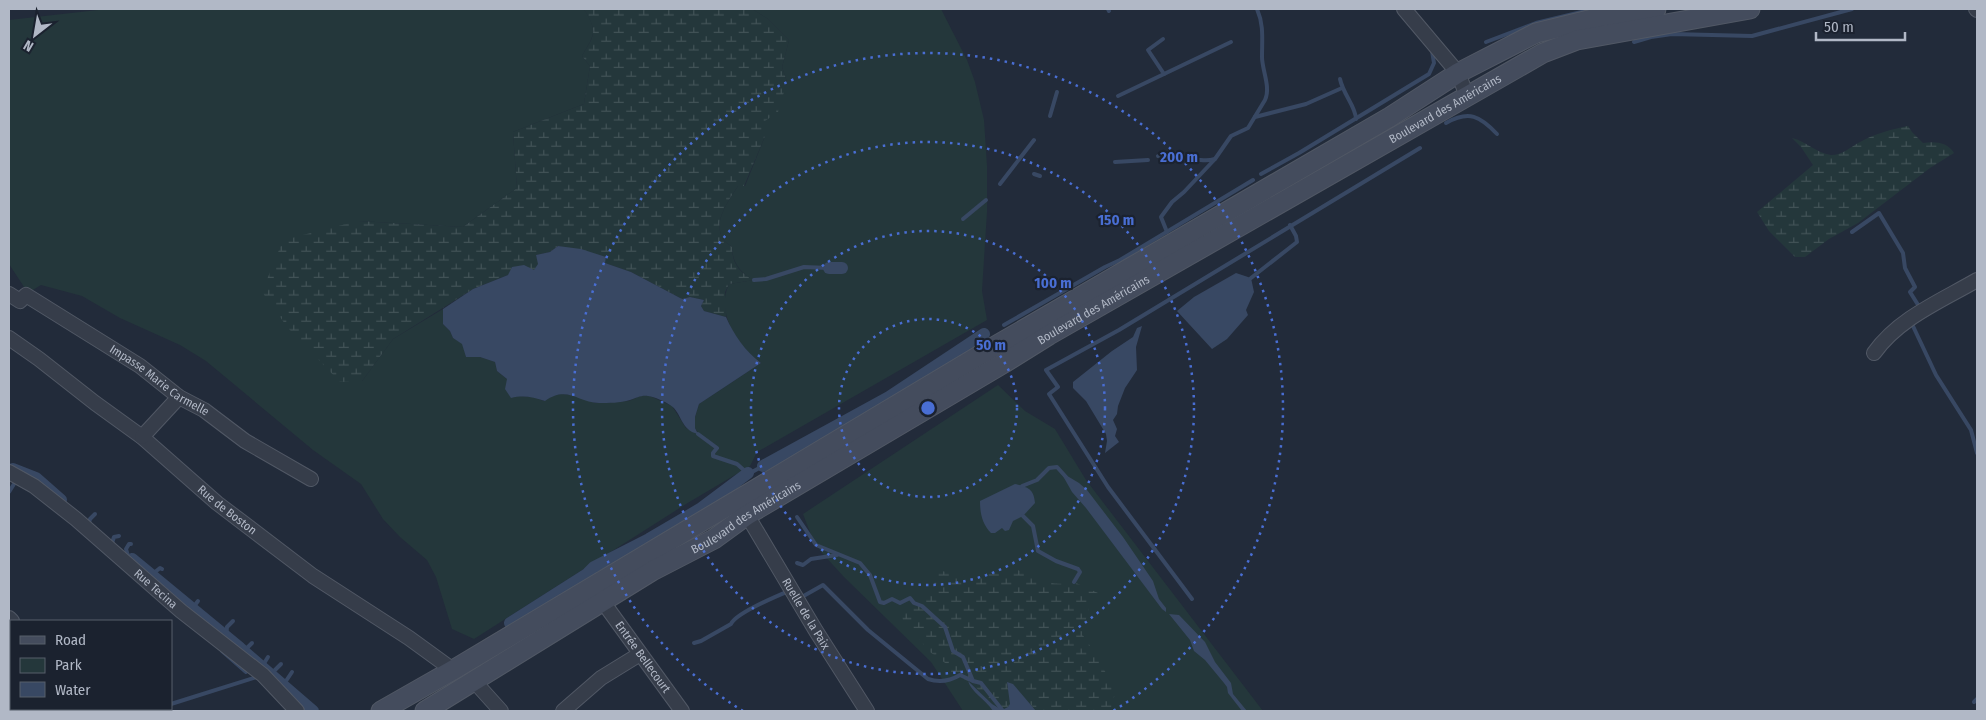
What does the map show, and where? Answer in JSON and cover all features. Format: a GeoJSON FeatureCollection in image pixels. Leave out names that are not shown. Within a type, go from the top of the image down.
{"type":"FeatureCollection","features":[{"type":"Feature","properties":{"kind":"main road","name":"Boulevard des Américains"},"geometry":{"type":"LineString","coordinates":[[381,711],[453,670],[997,345],[1390,117],[1458,73],[1536,33],[1605,16],[1656,9]]}},
{"type":"Feature","properties":{"kind":"main road","name":"Boulevard des Américains"},"geometry":{"type":"LineString","coordinates":[[425,711],[652,571],[714,540],[747,515],[1065,326],[1543,53],[1577,40],[1711,12],[1750,9]]}},
{"type":"Feature","properties":{"kind":"street"},"geometry":{"type":"LineString","coordinates":[[1404,9],[1458,73],[1467,96]]}},
{"type":"Feature","properties":{"kind":"street"},"geometry":{"type":"LineString","coordinates":[[1874,353],[1880,345],[1921,310],[1977,280]]}},
{"type":"Feature","properties":{"kind":"street","name":"Impasse Marie Carmelle"},"geometry":{"type":"LineString","coordinates":[[9,294],[20,301],[26,295],[140,366],[179,397],[204,410],[245,441],[311,479]]}},
{"type":"Feature","properties":{"kind":"street","name":"Rue de Boston"},"geometry":{"type":"LineString","coordinates":[[9,338],[95,404],[142,437],[217,503],[313,576],[409,638],[453,670]]}},
{"type":"Feature","properties":{"kind":"street"},"geometry":{"type":"LineString","coordinates":[[142,437],[179,397]]}},
{"type":"Feature","properties":{"kind":"street","name":"Rue Tecina"},"geometry":{"type":"LineString","coordinates":[[9,472],[34,486],[76,519],[182,611],[263,675],[297,711]]}},
{"type":"Feature","properties":{"kind":"street","name":"Ruelle de la Paix"},"geometry":{"type":"LineString","coordinates":[[747,515],[816,631],[867,711]]}},
{"type":"Feature","properties":{"kind":"street","name":"Entrée Bellecourt"},"geometry":{"type":"LineString","coordinates":[[604,602],[682,711]]}},
{"type":"Feature","properties":{"kind":"street"},"geometry":{"type":"LineString","coordinates":[[563,711],[601,678],[640,654]]}},
{"type":"Feature","properties":{"kind":"street"},"geometry":{"type":"LineString","coordinates":[[474,681],[501,711]]}},
{"type":"Feature","properties":{"kind":"green space"},"geometry":{"type":"Polygon","coordinates":[[[107,9],[584,9],[593,32],[582,56],[590,66],[584,104],[513,132],[517,188],[463,227],[358,221],[362,381],[393,339],[443,309],[443,324],[450,331],[453,338],[463,344],[466,357],[480,357],[495,362],[497,371],[507,379],[519,396],[533,397],[544,401],[560,394],[575,395],[595,403],[629,401],[642,395],[650,396],[672,406],[686,428],[698,433],[695,428],[695,417],[699,404],[761,363],[744,348],[731,328],[727,317],[725,295],[729,284],[753,280],[735,263],[732,247],[724,240],[719,226],[726,204],[738,186],[745,186],[765,136],[765,121],[787,82],[782,67],[789,40],[768,19],[752,9],[941,9],[967,60],[975,82],[984,120],[987,212],[982,291],[987,320],[757,452],[750,466],[686,504],[474,639],[452,629],[436,577],[427,560],[400,537],[383,519],[361,484],[313,450],[206,361],[180,345],[120,318],[82,296],[41,285],[28,293],[9,264],[9,20],[107,9]]]}},
{"type":"Feature","properties":{"kind":"green space"},"geometry":{"type":"Polygon","coordinates":[[[584,9],[752,9],[768,19],[789,40],[782,67],[787,82],[778,112],[765,121],[765,136],[744,186],[738,186],[730,198],[723,211],[719,226],[724,240],[732,247],[735,263],[745,274],[754,280],[729,284],[725,292],[726,317],[704,311],[701,306],[704,300],[690,297],[682,299],[631,272],[605,263],[606,257],[558,246],[550,252],[536,255],[539,264],[534,271],[508,275],[473,289],[393,339],[362,381],[340,382],[288,328],[262,292],[283,240],[358,221],[463,227],[517,188],[513,132],[584,104],[590,66],[582,56],[592,38],[593,28],[584,9]]]}},
{"type":"Feature","properties":{"kind":"green space"},"geometry":{"type":"Polygon","coordinates":[[[1908,126],[1923,143],[1944,144],[1954,153],[1930,168],[1858,223],[1829,239],[1805,257],[1795,257],[1769,231],[1757,212],[1813,165],[1801,147],[1792,138],[1826,154],[1835,155],[1871,137],[1889,130],[1908,126]]]}},
{"type":"Feature","properties":{"kind":"green space"},"geometry":{"type":"Polygon","coordinates":[[[998,385],[1025,411],[1055,429],[1086,480],[1263,711],[963,711],[931,662],[822,553],[813,540],[803,514],[998,385]]]}},
{"type":"Feature","properties":{"kind":"green space"},"geometry":{"type":"Polygon","coordinates":[[[1016,569],[1051,583],[1066,584],[1074,582],[1098,593],[1090,605],[1082,634],[1118,693],[1113,698],[1111,711],[1036,711],[1014,684],[1007,682],[1010,704],[1002,710],[992,704],[972,683],[951,673],[948,665],[930,652],[903,620],[902,614],[907,606],[916,604],[921,595],[932,595],[937,570],[969,577],[1016,569]]]}},
{"type":"Feature","properties":{"kind":"water"},"geometry":{"type":"Polygon","coordinates":[[[558,246],[581,249],[606,257],[605,263],[631,272],[682,299],[690,297],[704,300],[701,306],[704,311],[726,317],[740,342],[761,363],[699,404],[695,417],[695,428],[698,434],[692,432],[684,425],[674,408],[651,397],[643,396],[622,402],[607,403],[591,402],[566,394],[553,396],[545,401],[528,397],[511,398],[505,389],[507,379],[497,371],[495,362],[480,357],[466,357],[462,344],[453,338],[450,331],[443,324],[443,309],[473,289],[508,275],[512,267],[524,265],[534,270],[538,264],[536,255],[550,252],[558,246]]]}},
{"type":"Feature","properties":{"kind":"water"},"geometry":{"type":"Polygon","coordinates":[[[1236,273],[1251,278],[1254,292],[1246,310],[1248,315],[1227,339],[1212,349],[1177,311],[1194,297],[1236,273]]]}},
{"type":"Feature","properties":{"kind":"water"},"geometry":{"type":"Polygon","coordinates":[[[1142,326],[1136,347],[1137,370],[1125,388],[1117,414],[1113,420],[1117,429],[1115,436],[1119,442],[1105,453],[1106,434],[1086,401],[1073,388],[1073,382],[1133,337],[1137,328],[1142,326]]]}},
{"type":"Feature","properties":{"kind":"water"},"geometry":{"type":"Polygon","coordinates":[[[1064,474],[1087,490],[1123,537],[1153,581],[1159,599],[1166,608],[1166,612],[1072,492],[1063,476],[1064,474]]]}},
{"type":"Feature","properties":{"kind":"water"},"geometry":{"type":"Polygon","coordinates":[[[1015,484],[1030,489],[1035,503],[1023,516],[1013,521],[1009,530],[1005,531],[1002,528],[995,533],[991,533],[985,526],[982,518],[980,501],[1015,484]]]}},
{"type":"Feature","properties":{"kind":"water"},"geometry":{"type":"Polygon","coordinates":[[[1169,614],[1179,615],[1205,642],[1215,662],[1231,683],[1233,694],[1247,711],[1242,711],[1228,693],[1224,683],[1205,660],[1194,651],[1190,640],[1169,614]]]}},
{"type":"Feature","properties":{"kind":"water"},"geometry":{"type":"Polygon","coordinates":[[[968,681],[992,704],[1002,710],[1010,704],[1007,682],[1013,684],[1036,711],[993,711],[972,689],[968,681]]]}},
{"type":"Feature","properties":{"kind":"waterway"},"geometry":{"type":"LineString","coordinates":[[1167,232],[1161,217],[1172,202],[1215,159],[1231,136],[1248,128],[1265,100],[1267,90],[1262,62],[1262,26],[1257,9]]}},
{"type":"Feature","properties":{"kind":"waterway"},"geometry":{"type":"LineString","coordinates":[[1486,42],[1536,23],[1594,9]]}},
{"type":"Feature","properties":{"kind":"waterway"},"geometry":{"type":"LineString","coordinates":[[1634,42],[1672,34],[1752,36],[1852,9]]}},
{"type":"Feature","properties":{"kind":"waterway"},"geometry":{"type":"LineString","coordinates":[[1163,39],[1148,50],[1164,74]]}},
{"type":"Feature","properties":{"kind":"waterway"},"geometry":{"type":"LineString","coordinates":[[1118,96],[1231,42]]}},
{"type":"Feature","properties":{"kind":"waterway"},"geometry":{"type":"LineString","coordinates":[[1261,174],[1429,74],[1434,63],[1432,51]]}},
{"type":"Feature","properties":{"kind":"waterway"},"geometry":{"type":"LineString","coordinates":[[1340,79],[1356,119]]}},
{"type":"Feature","properties":{"kind":"waterway"},"geometry":{"type":"LineString","coordinates":[[1255,117],[1306,104],[1342,88]]}},
{"type":"Feature","properties":{"kind":"waterway"},"geometry":{"type":"LineString","coordinates":[[1050,116],[1057,92]]}},
{"type":"Feature","properties":{"kind":"waterway"},"geometry":{"type":"LineString","coordinates":[[1446,123],[1461,117],[1474,117],[1485,123],[1497,134]]}},
{"type":"Feature","properties":{"kind":"waterway"},"geometry":{"type":"LineString","coordinates":[[1000,184],[1034,140]]}},
{"type":"Feature","properties":{"kind":"waterway"},"geometry":{"type":"LineString","coordinates":[[1192,599],[1108,487],[1049,394],[1058,387],[1046,370],[1119,330],[1420,148]]}},
{"type":"Feature","properties":{"kind":"waterway"},"geometry":{"type":"LineString","coordinates":[[1158,156],[1173,154],[1200,160],[1215,159]]}},
{"type":"Feature","properties":{"kind":"waterway"},"geometry":{"type":"LineString","coordinates":[[1115,162],[1148,160]]}},
{"type":"Feature","properties":{"kind":"waterway"},"geometry":{"type":"LineString","coordinates":[[1034,174],[1040,176]]}},
{"type":"Feature","properties":{"kind":"waterway"},"geometry":{"type":"LineString","coordinates":[[1004,325],[1120,260],[1253,180]]}},
{"type":"Feature","properties":{"kind":"waterway"},"geometry":{"type":"LineString","coordinates":[[963,219],[986,200]]}},
{"type":"Feature","properties":{"kind":"waterway"},"geometry":{"type":"LineString","coordinates":[[1852,232],[1879,213],[1903,253],[1905,268],[1915,287],[1910,292],[1920,308]]}},
{"type":"Feature","properties":{"kind":"waterway"},"geometry":{"type":"LineString","coordinates":[[1251,278],[1297,242],[1290,225]]}},
{"type":"Feature","properties":{"kind":"waterway"},"geometry":{"type":"LineString","coordinates":[[754,280],[766,279],[804,267],[829,268]]}},
{"type":"Feature","properties":{"kind":"waterway"},"geometry":{"type":"LineString","coordinates":[[829,268],[842,268]]}},
{"type":"Feature","properties":{"kind":"waterway"},"geometry":{"type":"LineString","coordinates":[[1914,321],[1912,324],[1936,375],[1971,430],[1977,453]]}},
{"type":"Feature","properties":{"kind":"waterway"},"geometry":{"type":"LineString","coordinates":[[763,466],[889,397],[984,334]]}},
{"type":"Feature","properties":{"kind":"waterway"},"geometry":{"type":"LineString","coordinates":[[698,434],[717,448],[713,456],[737,464],[746,472],[752,472],[763,466],[767,468]]}},
{"type":"Feature","properties":{"kind":"waterway"},"geometry":{"type":"LineString","coordinates":[[1022,486],[1037,480],[1049,468],[1057,467],[1066,477]]}},
{"type":"Feature","properties":{"kind":"waterway"},"geometry":{"type":"LineString","coordinates":[[13,469],[36,478],[61,500]]}},
{"type":"Feature","properties":{"kind":"waterway"},"geometry":{"type":"LineString","coordinates":[[510,623],[587,574],[594,567],[649,539],[700,509],[748,473]]}},
{"type":"Feature","properties":{"kind":"waterway"},"geometry":{"type":"LineString","coordinates":[[9,492],[14,484]]}},
{"type":"Feature","properties":{"kind":"waterway"},"geometry":{"type":"LineString","coordinates":[[89,523],[95,514]]}},
{"type":"Feature","properties":{"kind":"waterway"},"geometry":{"type":"LineString","coordinates":[[1023,516],[1033,526],[1038,551],[1056,561],[1078,569],[1080,572],[1074,582]]}},
{"type":"Feature","properties":{"kind":"waterway"},"geometry":{"type":"LineString","coordinates":[[797,517],[816,545],[860,563],[870,575],[880,602],[884,603],[892,599],[900,603],[910,598],[945,627],[953,651],[963,657],[973,681],[981,683],[1003,711]]}},
{"type":"Feature","properties":{"kind":"waterway"},"geometry":{"type":"LineString","coordinates":[[112,543],[114,537],[119,536]]}},
{"type":"Feature","properties":{"kind":"waterway"},"geometry":{"type":"LineString","coordinates":[[128,556],[126,549],[131,544]]}},
{"type":"Feature","properties":{"kind":"waterway"},"geometry":{"type":"LineString","coordinates":[[797,563],[803,565],[811,559],[837,555]]}},
{"type":"Feature","properties":{"kind":"waterway"},"geometry":{"type":"LineString","coordinates":[[132,559],[313,711]]}},
{"type":"Feature","properties":{"kind":"waterway"},"geometry":{"type":"LineString","coordinates":[[155,579],[155,572],[160,568],[162,569]]}},
{"type":"Feature","properties":{"kind":"waterway"},"geometry":{"type":"LineString","coordinates":[[800,598],[823,585],[868,630],[928,679],[945,681],[960,675],[973,681]]}},
{"type":"Feature","properties":{"kind":"waterway"},"geometry":{"type":"LineString","coordinates":[[694,643],[731,624],[748,610],[789,591]]}},
{"type":"Feature","properties":{"kind":"waterway"},"geometry":{"type":"LineString","coordinates":[[196,612],[195,605],[198,601]]}},
{"type":"Feature","properties":{"kind":"waterway"},"geometry":{"type":"LineString","coordinates":[[226,637],[227,627],[233,621]]}},
{"type":"Feature","properties":{"kind":"waterway"},"geometry":{"type":"LineString","coordinates":[[250,657],[247,648],[252,643]]}},
{"type":"Feature","properties":{"kind":"waterway"},"geometry":{"type":"LineString","coordinates":[[222,651],[246,672]]}},
{"type":"Feature","properties":{"kind":"waterway"},"geometry":{"type":"LineString","coordinates":[[263,668],[268,657]]}},
{"type":"Feature","properties":{"kind":"waterway"},"geometry":{"type":"LineString","coordinates":[[273,676],[274,671],[281,664]]}},
{"type":"Feature","properties":{"kind":"waterway"},"geometry":{"type":"LineString","coordinates":[[285,686],[292,672]]}},
{"type":"Feature","properties":{"kind":"waterway"},"geometry":{"type":"LineString","coordinates":[[172,704],[260,676]]}},
{"type":"Feature","properties":{"kind":"waterway"},"geometry":{"type":"LineString","coordinates":[[1974,702],[1977,699]]}},
{"type":"Feature","properties":{"kind":"waterway"},"geometry":{"type":"LineString","coordinates":[[150,711],[154,710]]}}]}
